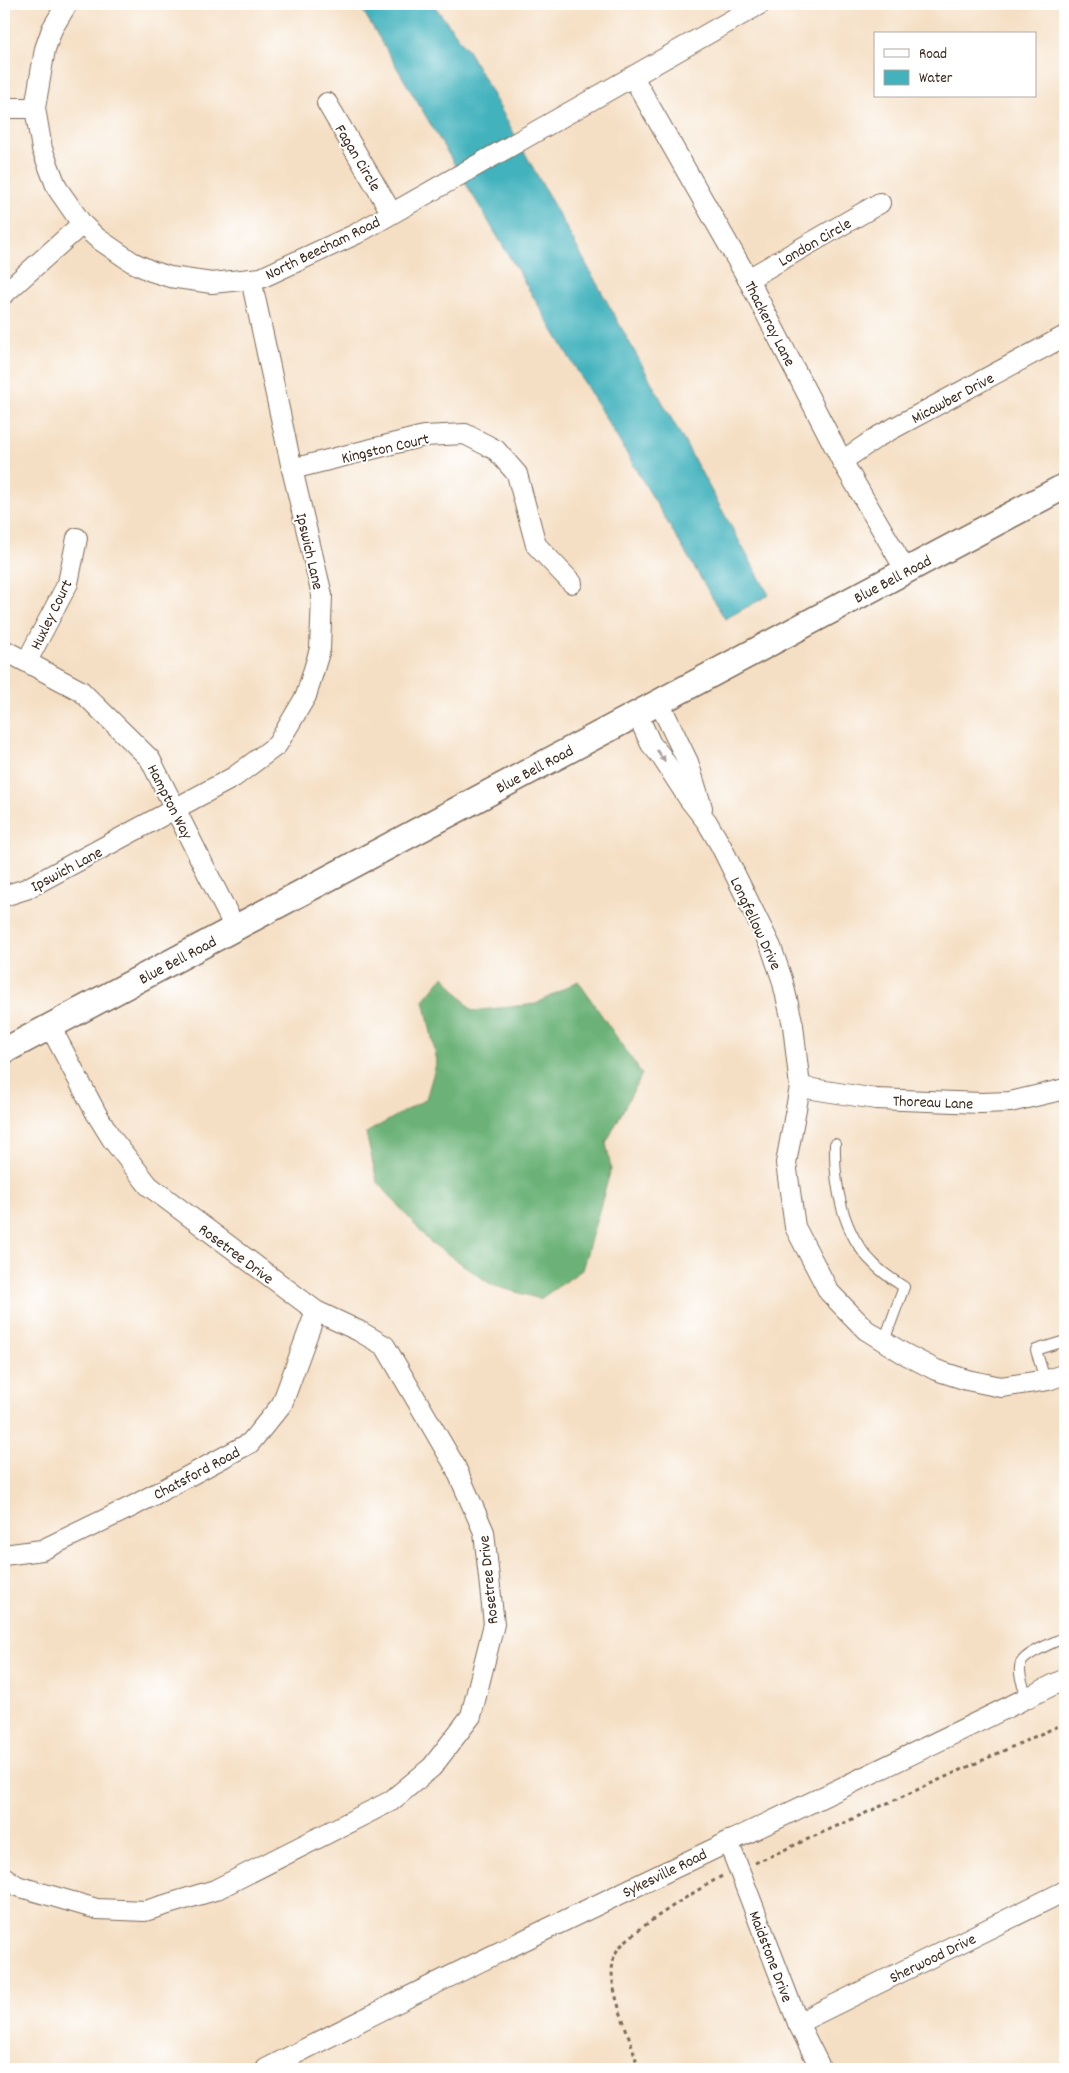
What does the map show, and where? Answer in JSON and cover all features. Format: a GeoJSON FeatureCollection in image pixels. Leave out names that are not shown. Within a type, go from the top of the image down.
{"type":"FeatureCollection","features":[{"type":"Feature","properties":{"kind":"street","name":"North Beecham Road"},"geometry":{"type":"LineString","coordinates":[[67,4],[52,29],[45,49],[35,108],[42,149],[57,188],[82,224],[115,250],[151,271],[170,277],[212,283],[261,278],[337,243],[760,4]]}},
{"type":"Feature","properties":{"kind":"street","name":"Thackeray Lane"},"geometry":{"type":"LineString","coordinates":[[633,77],[748,279],[842,461],[906,571]]}},
{"type":"Feature","properties":{"kind":"street","name":"Fagan Circle"},"geometry":{"type":"LineString","coordinates":[[327,103],[392,212]]}},
{"type":"Feature","properties":{"kind":"street"},"geometry":{"type":"LineString","coordinates":[[4,108],[35,108]]}},
{"type":"Feature","properties":{"kind":"street","name":"London Circle"},"geometry":{"type":"LineString","coordinates":[[748,279],[880,203]]}},
{"type":"Feature","properties":{"kind":"street"},"geometry":{"type":"LineString","coordinates":[[4,294],[82,224]]}},
{"type":"Feature","properties":{"kind":"street","name":"Ipswich Lane"},"geometry":{"type":"LineString","coordinates":[[4,896],[26,889],[175,810],[234,776],[277,745],[306,696],[320,649],[322,595],[250,279]]}},
{"type":"Feature","properties":{"kind":"street","name":"Micawber Drive"},"geometry":{"type":"LineString","coordinates":[[842,461],[879,436],[1065,336]]}},
{"type":"Feature","properties":{"kind":"street","name":"Kingston Court"},"geometry":{"type":"LineString","coordinates":[[292,469],[424,436],[465,434],[496,450],[518,474],[536,545],[572,583]]}},
{"type":"Feature","properties":{"kind":"street","name":"Blue Bell Road"},"geometry":{"type":"LineString","coordinates":[[4,1051],[1065,486]]}},
{"type":"Feature","properties":{"kind":"street","name":"Huxley Court"},"geometry":{"type":"LineString","coordinates":[[27,661],[68,583],[77,538]]}},
{"type":"Feature","properties":{"kind":"street","name":"Hampton Way"},"geometry":{"type":"LineString","coordinates":[[4,650],[81,691],[150,759],[235,928]]}},
{"type":"Feature","properties":{"kind":"street","name":"Longfellow Drive"},"geometry":{"type":"LineString","coordinates":[[659,702],[688,762],[707,822],[771,947],[782,979],[793,1025],[800,1087],[786,1163],[795,1227],[828,1292],[866,1330],[936,1370],[967,1380],[1001,1386],[1045,1380],[1065,1374]]}},
{"type":"Feature","properties":{"kind":"street","name":"Longfellow Drive"},"geometry":{"type":"LineString","coordinates":[[637,714],[652,744],[662,756],[688,799],[707,822]]}},
{"type":"Feature","properties":{"kind":"street","name":"Rosetree Drive"},"geometry":{"type":"LineString","coordinates":[[4,1877],[17,1886],[97,1909],[145,1911],[215,1890],[391,1801],[432,1767],[471,1716],[494,1624],[484,1532],[455,1466],[385,1346],[359,1330],[316,1311],[149,1186],[112,1139],[96,1113],[50,1026]]}},
{"type":"Feature","properties":{"kind":"street","name":"Thoreau Lane"},"geometry":{"type":"LineString","coordinates":[[800,1087],[876,1099],[981,1103],[1010,1102],[1065,1089]]}},
{"type":"Feature","properties":{"kind":"street","name":"Chatsford Road"},"geometry":{"type":"LineString","coordinates":[[4,1555],[42,1550],[133,1506],[250,1444],[282,1404],[316,1311]]}},
{"type":"Feature","properties":{"kind":"street","name":"Sykesville Road"},"geometry":{"type":"LineString","coordinates":[[266,2069],[373,2014],[1065,1679]]}},
{"type":"Feature","properties":{"kind":"street","name":"Maidstone Drive"},"geometry":{"type":"LineString","coordinates":[[728,1842],[798,2023],[821,2069]]}},
{"type":"Feature","properties":{"kind":"street","name":"Sherwood Drive"},"geometry":{"type":"LineString","coordinates":[[798,2023],[1065,1891]]}},
{"type":"Feature","properties":{"kind":"lane"},"geometry":{"type":"LineString","coordinates":[[835,1144],[836,1176],[846,1219],[865,1254],[873,1264],[904,1287],[884,1342]]}},
{"type":"Feature","properties":{"kind":"lane"},"geometry":{"type":"LineString","coordinates":[[1045,1380],[1036,1350],[1065,1340]]}},
{"type":"Feature","properties":{"kind":"lane"},"geometry":{"type":"LineString","coordinates":[[1028,1698],[1021,1676],[1021,1664],[1027,1656],[1065,1637]]}},
{"type":"Feature","properties":{"kind":"path"},"geometry":{"type":"LineString","coordinates":[[638,2069],[634,2048],[615,1990],[612,1971],[615,1953],[630,1937],[700,1887],[738,1868],[760,1862],[1065,1724]]}},
{"type":"Feature","properties":{"kind":"green space"},"geometry":{"type":"Polygon","coordinates":[[[444,976],[472,1011],[536,1004],[578,981],[642,1074],[606,1143],[611,1169],[582,1270],[540,1299],[492,1285],[429,1241],[377,1181],[366,1133],[426,1099],[437,1061],[424,1000],[444,976]]]}},
{"type":"Feature","properties":{"kind":"water"},"geometry":{"type":"Polygon","coordinates":[[[359,4],[433,4],[468,50],[769,595],[725,619],[359,4]]]}}]}
